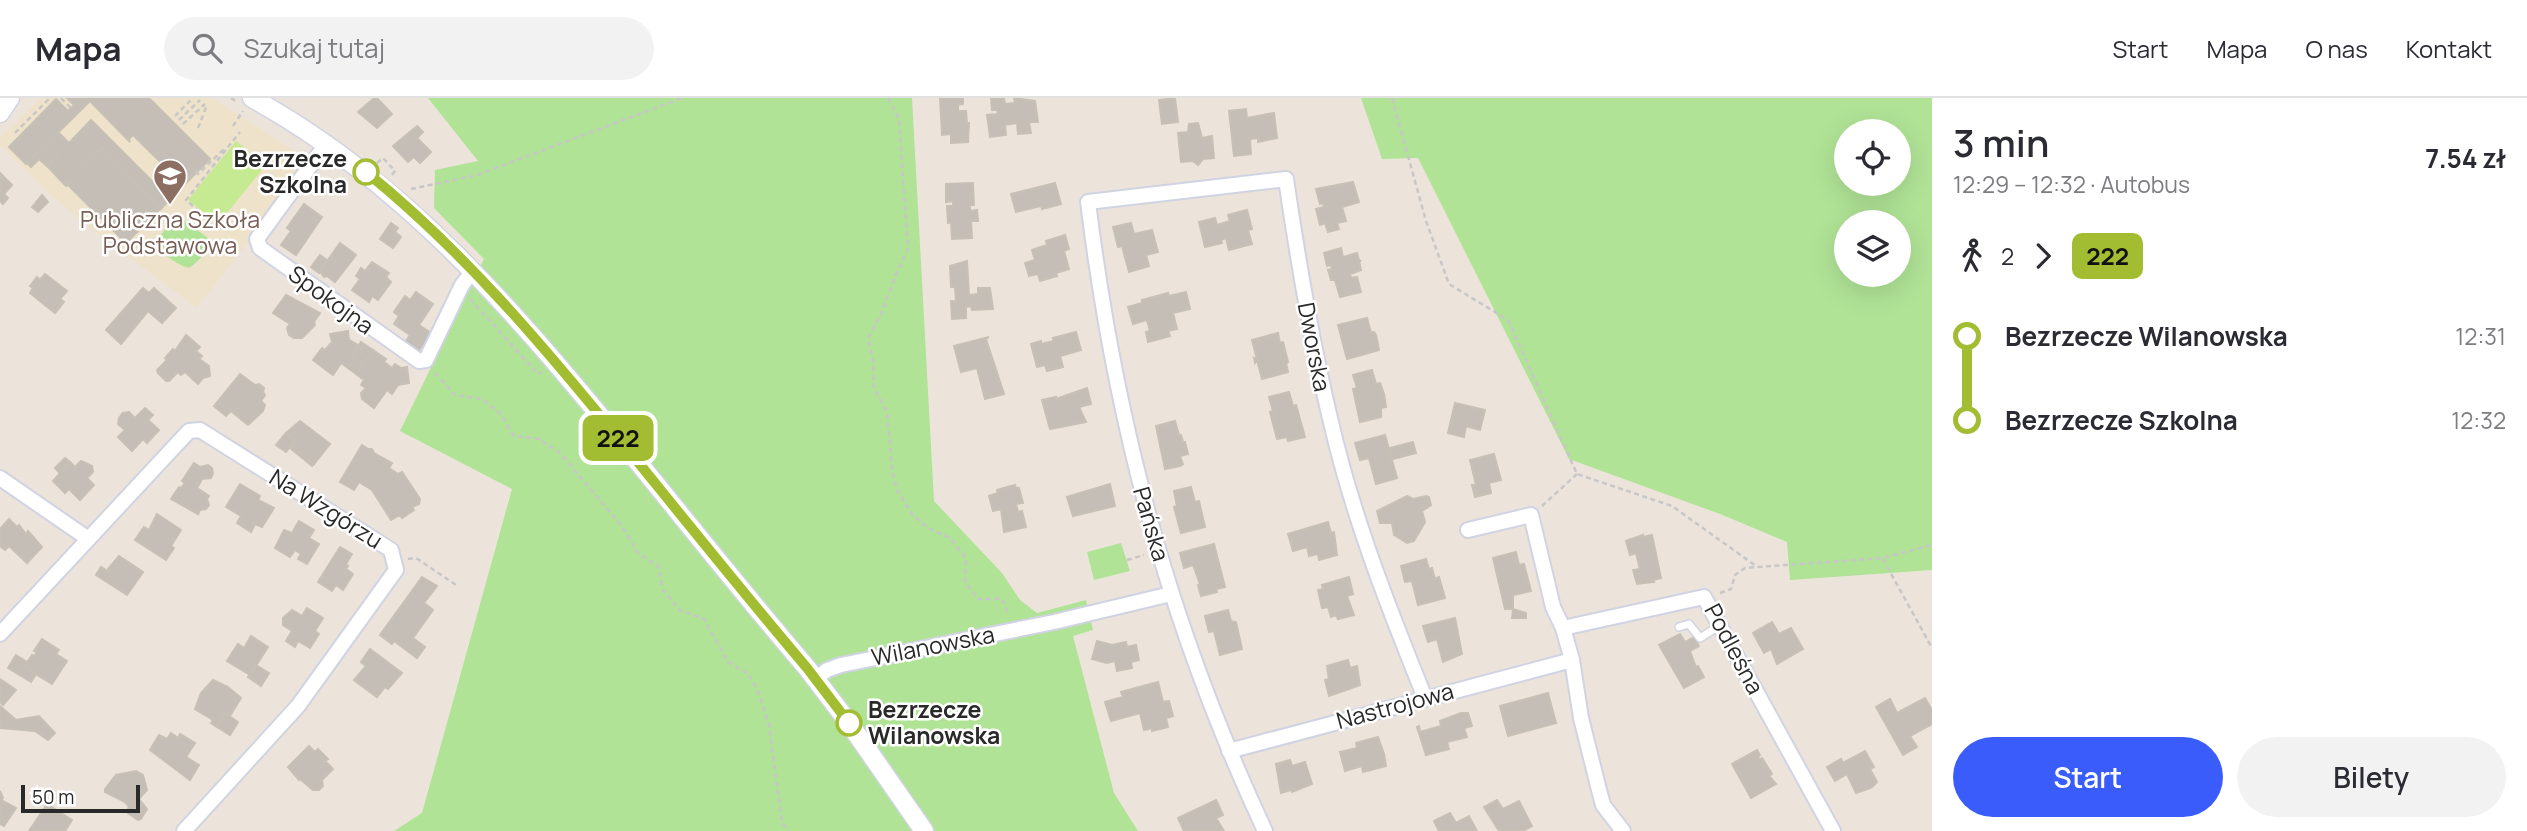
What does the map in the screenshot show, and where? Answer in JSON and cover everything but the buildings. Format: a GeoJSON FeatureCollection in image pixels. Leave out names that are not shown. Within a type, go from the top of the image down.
{"type":"FeatureCollection","features":[{"type":"Feature","properties":{"kind":"street"},"geometry":{"type":"LineString","coordinates":[[0,113],[10,98]]}},
{"type":"Feature","properties":{"kind":"street"},"geometry":{"type":"LineString","coordinates":[[263,101],[354,162],[400,200],[469,275],[556,362],[815,679],[925,831]]}},
{"type":"Feature","properties":{"kind":"street","name":"Spokojna"},"geometry":{"type":"LineString","coordinates":[[327,143],[257,239],[260,248],[419,361],[426,360],[431,349]]}},
{"type":"Feature","properties":{"kind":"street","name":"Dworska"},"geometry":{"type":"LineString","coordinates":[[1088,202],[1286,179],[1312,342],[1341,464],[1373,563],[1425,698]]}},
{"type":"Feature","properties":{"kind":"street","name":"Pańska"},"geometry":{"type":"LineString","coordinates":[[1088,202],[1117,389],[1158,551],[1206,693],[1265,831]]}},
{"type":"Feature","properties":{"kind":"street"},"geometry":{"type":"LineString","coordinates":[[431,349],[469,275]]}},
{"type":"Feature","properties":{"kind":"street","name":"Na Wzgórzu"},"geometry":{"type":"LineString","coordinates":[[0,634],[189,431],[200,430],[391,550],[396,570],[298,706],[184,831]]}},
{"type":"Feature","properties":{"kind":"street"},"geometry":{"type":"LineString","coordinates":[[0,478],[87,538]]}},
{"type":"Feature","properties":{"kind":"street"},"geometry":{"type":"LineString","coordinates":[[1468,530],[1531,515],[1553,607],[1563,628],[1567,661],[1598,786],[1604,805],[1623,831]]}},
{"type":"Feature","properties":{"kind":"street","name":"Wilanowska"},"geometry":{"type":"LineString","coordinates":[[815,679],[841,665],[1054,622],[1171,594]]}},
{"type":"Feature","properties":{"kind":"street"},"geometry":{"type":"LineString","coordinates":[[1563,628],[1703,597]]}},
{"type":"Feature","properties":{"kind":"street","name":"Podleśna"},"geometry":{"type":"LineString","coordinates":[[1703,597],[1833,831]]}},
{"type":"Feature","properties":{"kind":"street","name":"Nastrojowa"},"geometry":{"type":"LineString","coordinates":[[1229,751],[1567,661]]}},
{"type":"Feature","properties":{"kind":"lane"},"geometry":{"type":"LineString","coordinates":[[1679,628],[1689,624],[1698,639],[1720,626]]}},
{"type":"Feature","properties":{"kind":"path"},"geometry":{"type":"LineString","coordinates":[[15,133],[50,98]]}},
{"type":"Feature","properties":{"kind":"path"},"geometry":{"type":"LineString","coordinates":[[61,98],[71,108]]}},
{"type":"Feature","properties":{"kind":"path"},"geometry":{"type":"LineString","coordinates":[[175,116],[193,98]]}},
{"type":"Feature","properties":{"kind":"path"},"geometry":{"type":"LineString","coordinates":[[231,98],[245,106],[233,126]]}},
{"type":"Feature","properties":{"kind":"path"},"geometry":{"type":"LineString","coordinates":[[400,200],[415,187],[477,175],[682,98]]}},
{"type":"Feature","properties":{"kind":"path"},"geometry":{"type":"LineString","coordinates":[[888,98],[899,116],[908,249],[868,338],[873,360],[874,388],[887,412],[894,479],[897,490],[912,514],[928,528],[950,538],[966,558],[965,582],[978,599],[1002,599],[1015,629]]}},
{"type":"Feature","properties":{"kind":"path"},"geometry":{"type":"LineString","coordinates":[[1392,98],[1426,221],[1449,284],[1508,320],[1577,474],[1672,506],[1756,566],[1882,558],[1932,545]]}},
{"type":"Feature","properties":{"kind":"path"},"geometry":{"type":"LineString","coordinates":[[179,120],[200,100]]}},
{"type":"Feature","properties":{"kind":"path"},"geometry":{"type":"LineString","coordinates":[[183,124],[206,105],[198,128]]}},
{"type":"Feature","properties":{"kind":"path"},"geometry":{"type":"LineString","coordinates":[[197,218],[201,212],[186,200],[240,132]]}},
{"type":"Feature","properties":{"kind":"path"},"geometry":{"type":"LineString","coordinates":[[195,171],[198,174],[221,150],[230,145]]}},
{"type":"Feature","properties":{"kind":"path"},"geometry":{"type":"LineString","coordinates":[[374,166],[383,158],[396,171],[389,178]]}},
{"type":"Feature","properties":{"kind":"path"},"geometry":{"type":"LineString","coordinates":[[469,275],[473,288],[466,295],[538,374],[547,374]]}},
{"type":"Feature","properties":{"kind":"path"},"geometry":{"type":"LineString","coordinates":[[431,349],[435,376],[455,395],[482,399],[500,413],[514,436],[540,439],[559,452],[621,525],[638,553],[658,566],[663,590],[680,610],[704,619],[728,662],[748,674],[757,689],[769,725],[778,800],[782,822],[788,831]]}},
{"type":"Feature","properties":{"kind":"path"},"geometry":{"type":"LineString","coordinates":[[1531,515],[1577,474]]}},
{"type":"Feature","properties":{"kind":"path"},"geometry":{"type":"LineString","coordinates":[[1126,560],[1158,551]]}},
{"type":"Feature","properties":{"kind":"path"},"geometry":{"type":"LineString","coordinates":[[394,559],[416,558],[456,585]]}},
{"type":"Feature","properties":{"kind":"path"},"geometry":{"type":"LineString","coordinates":[[1882,558],[1932,648]]}},
{"type":"Feature","properties":{"kind":"path","name":"Podleśna"},"geometry":{"type":"LineString","coordinates":[[1703,597],[1731,589],[1735,575],[1745,568],[1756,566]]}},
{"type":"Feature","properties":{"kind":"shaded area","name":"Publiczna Szkoła Podstawowa"},"geometry":{"type":"Polygon","coordinates":[[[41,98],[213,98],[310,161],[197,308],[84,223],[44,189],[0,145],[0,137],[41,98]]]}},
{"type":"Feature","properties":{"kind":"green space"},"geometry":{"type":"Polygon","coordinates":[[[428,98],[912,98],[934,501],[1002,573],[1020,600],[1037,613],[1086,600],[1093,630],[1073,636],[1114,793],[1138,831],[394,831],[422,813],[512,489],[400,431],[484,259],[434,208],[435,170],[478,161],[428,98]]]}},
{"type":"Feature","properties":{"kind":"green space"},"geometry":{"type":"Polygon","coordinates":[[[1361,98],[1932,98],[1932,570],[1790,580],[1787,542],[1720,514],[1569,459],[1418,158],[1382,159],[1361,98]]]}},
{"type":"Feature","properties":{"kind":"green space"},"geometry":{"type":"Polygon","coordinates":[[[236,141],[266,165],[218,224],[188,200],[236,141]]]}},
{"type":"Feature","properties":{"kind":"green space"},"geometry":{"type":"Polygon","coordinates":[[[178,216],[208,238],[206,251],[189,268],[170,258],[156,242],[173,218],[178,216]]]}},
{"type":"Feature","properties":{"kind":"green space"},"geometry":{"type":"Polygon","coordinates":[[[1121,543],[1130,571],[1094,580],[1087,552],[1121,543]]]}},
{"type":"Feature","properties":{"kind":"bus line","name":"222"},"geometry":{"type":"LineString","coordinates":[[366,172],[414,213],[473,271],[541,345],[807,668],[849,723]]}},
{"type":"Feature","properties":{"kind":"place","name":"Bezrzecze Szkolna"},"geometry":{"type":"Point","coordinates":[366,172]}},
{"type":"Feature","properties":{"kind":"place","name":"Publiczna Szkoła Podstawowa"},"geometry":{"type":"Point","coordinates":[170,206]}},
{"type":"Feature","properties":{"kind":"place","name":"Bezrzecze Wilanowska"},"geometry":{"type":"Point","coordinates":[849,723]}}]}
